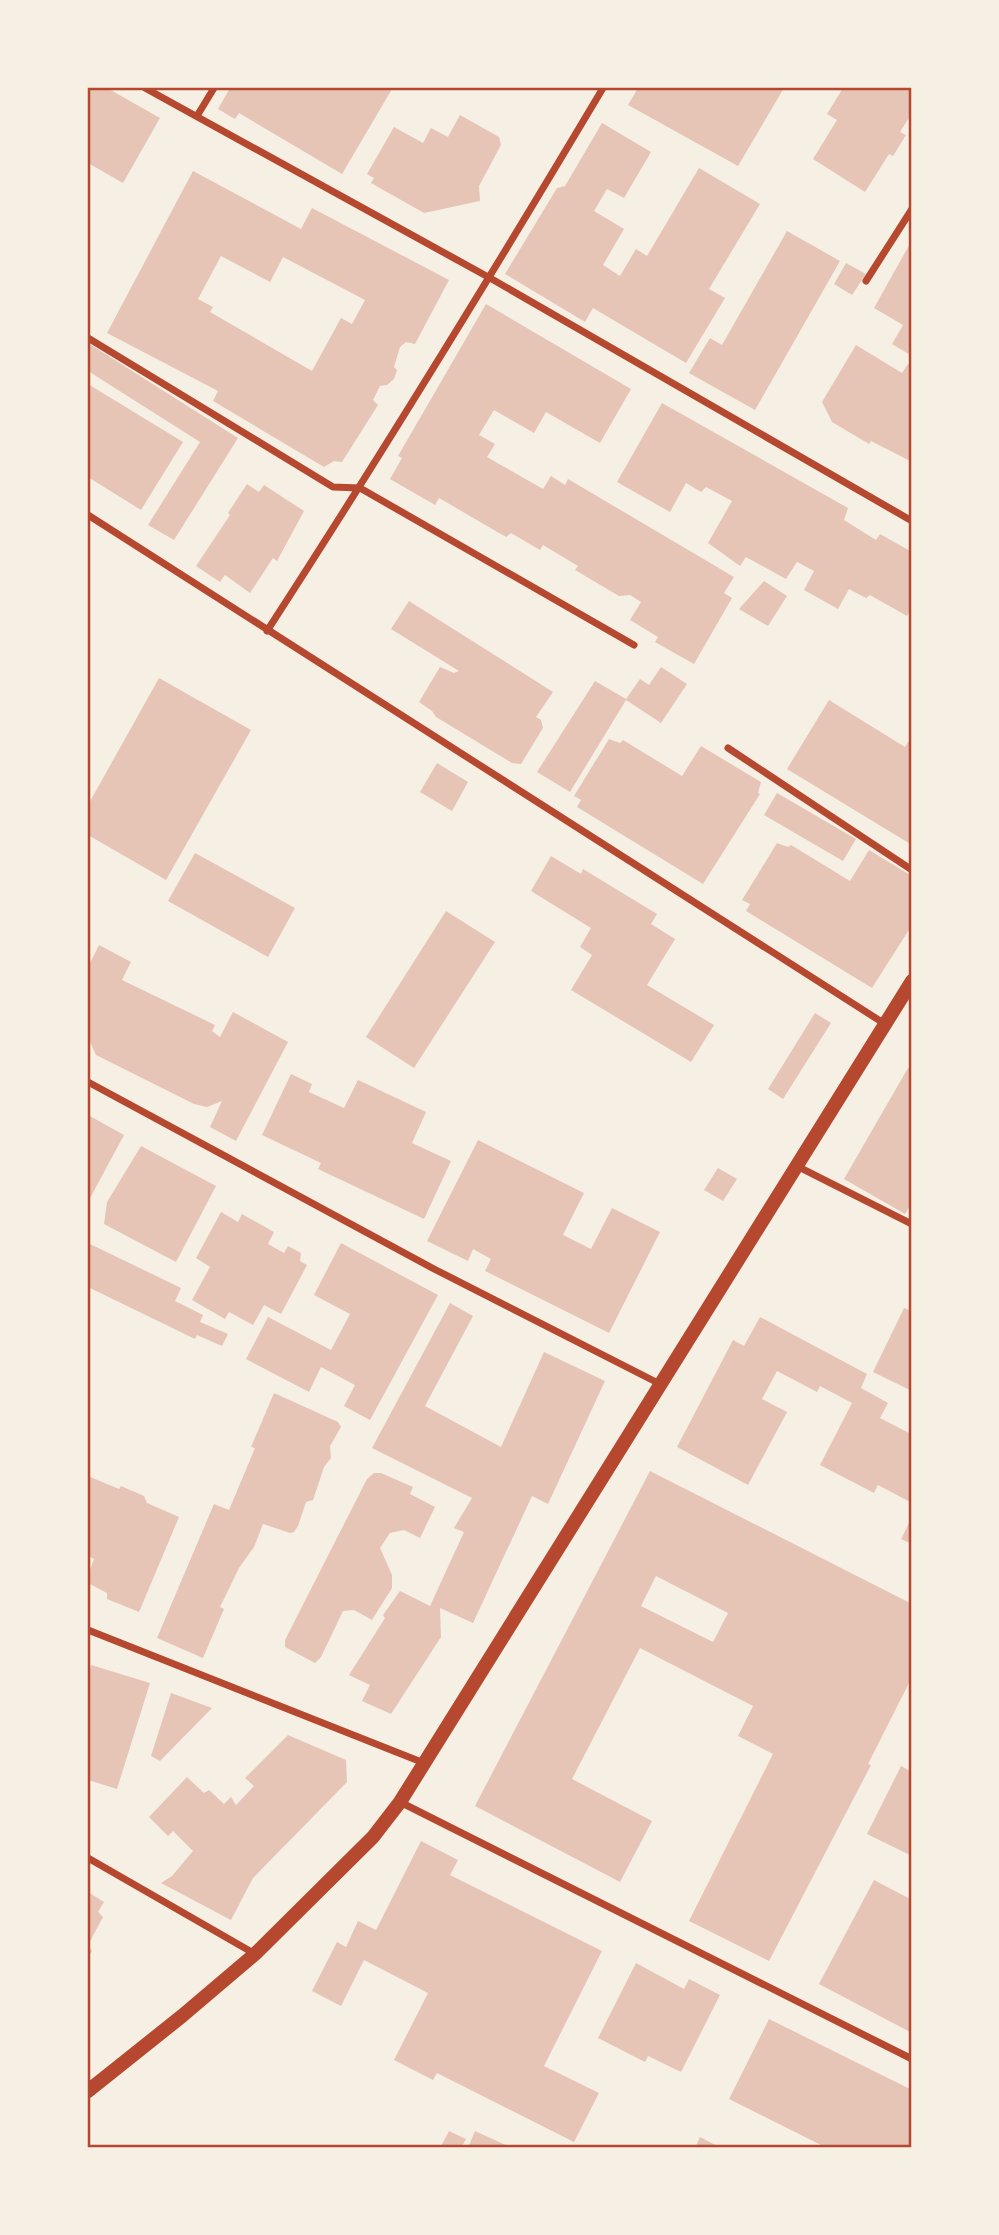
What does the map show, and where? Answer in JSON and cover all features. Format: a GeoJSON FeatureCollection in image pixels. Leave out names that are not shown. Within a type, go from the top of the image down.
{"type":"FeatureCollection","features":[{"type":"Feature","properties":{"kind":"main road"},"geometry":{"type":"LineString","coordinates":[[88,2091],[255,1954],[373,1837],[400,1802],[912,981]]}},
{"type":"Feature","properties":{"kind":"street"},"geometry":{"type":"LineString","coordinates":[[145,88],[490,278],[912,521]]}},
{"type":"Feature","properties":{"kind":"street"},"geometry":{"type":"LineString","coordinates":[[197,116],[214,88]]}},
{"type":"Feature","properties":{"kind":"street"},"geometry":{"type":"LineString","coordinates":[[267,631],[360,488],[490,278],[603,88]]}},
{"type":"Feature","properties":{"kind":"street"},"geometry":{"type":"LineString","coordinates":[[866,281],[912,209]]}},
{"type":"Feature","properties":{"kind":"street"},"geometry":{"type":"LineString","coordinates":[[88,338],[333,488],[360,488],[634,645]]}},
{"type":"Feature","properties":{"kind":"street"},"geometry":{"type":"LineString","coordinates":[[88,515],[885,1024]]}},
{"type":"Feature","properties":{"kind":"street"},"geometry":{"type":"LineString","coordinates":[[728,748],[912,870]]}},
{"type":"Feature","properties":{"kind":"street"},"geometry":{"type":"LineString","coordinates":[[88,1082],[436,1270],[660,1384]]}},
{"type":"Feature","properties":{"kind":"street"},"geometry":{"type":"LineString","coordinates":[[796,1166],[912,1224]]}},
{"type":"Feature","properties":{"kind":"street"},"geometry":{"type":"LineString","coordinates":[[88,1630],[424,1763]]}},
{"type":"Feature","properties":{"kind":"street"},"geometry":{"type":"LineString","coordinates":[[400,1802],[912,2059]]}},
{"type":"Feature","properties":{"kind":"street"},"geometry":{"type":"LineString","coordinates":[[88,1857],[255,1954]]}},
{"type":"Feature","properties":{"kind":"building"},"geometry":{"type":"Polygon","coordinates":[[[88,88],[107,88],[160,118],[123,183],[88,163],[88,88]]]}},
{"type":"Feature","properties":{"kind":"building"},"geometry":{"type":"Polygon","coordinates":[[[230,88],[392,89],[342,174],[239,113],[235,119],[218,109],[230,88]]]}},
{"type":"Feature","properties":{"kind":"building"},"geometry":{"type":"Polygon","coordinates":[[[638,88],[784,88],[738,166],[628,105],[638,88]]]}},
{"type":"Feature","properties":{"kind":"building"},"geometry":{"type":"Polygon","coordinates":[[[843,88],[912,88],[912,113],[900,132],[906,135],[893,156],[889,154],[865,192],[813,159],[837,120],[827,114],[843,88]]]}},
{"type":"Feature","properties":{"kind":"building"},"geometry":{"type":"Polygon","coordinates":[[[460,115],[499,137],[501,145],[479,186],[480,201],[424,213],[371,183],[374,178],[367,174],[394,127],[423,143],[431,128],[448,137],[460,115]]]}},
{"type":"Feature","properties":{"kind":"building"},"geometry":{"type":"Polygon","coordinates":[[[602,123],[651,152],[624,198],[607,189],[594,211],[624,229],[603,265],[620,276],[636,249],[647,256],[699,168],[760,204],[709,289],[725,298],[686,363],[593,308],[585,322],[505,274],[557,188],[565,186],[602,123]]]}},
{"type":"Feature","properties":{"kind":"building"},"geometry":{"type":"Polygon","coordinates":[[[193,171],[301,229],[312,208],[449,280],[415,344],[406,342],[400,347],[394,367],[397,370],[394,379],[387,385],[380,386],[373,400],[378,405],[342,462],[334,461],[324,467],[213,401],[218,391],[107,333],[193,171]],[[221,256],[198,299],[213,307],[210,312],[312,371],[341,318],[352,324],[365,300],[283,257],[270,282],[221,256]]]}},
{"type":"Feature","properties":{"kind":"building"},"geometry":{"type":"Polygon","coordinates":[[[787,231],[840,261],[755,410],[689,373],[710,338],[722,345],[787,231]]]}},
{"type":"Feature","properties":{"kind":"building"},"geometry":{"type":"Polygon","coordinates":[[[912,240],[912,356],[892,344],[903,325],[874,308],[912,240]]]}},
{"type":"Feature","properties":{"kind":"building"},"geometry":{"type":"Polygon","coordinates":[[[846,263],[866,274],[852,295],[834,284],[846,263]]]}},
{"type":"Feature","properties":{"kind":"building"},"geometry":{"type":"Polygon","coordinates":[[[486,304],[631,389],[600,443],[546,412],[534,433],[494,410],[479,435],[495,444],[487,457],[543,489],[551,476],[565,485],[568,479],[734,577],[724,593],[732,598],[694,664],[655,642],[658,637],[630,620],[641,602],[630,595],[619,596],[575,570],[578,566],[543,545],[540,550],[511,533],[506,537],[439,498],[435,505],[390,479],[402,458],[398,456],[486,304]]]}},
{"type":"Feature","properties":{"kind":"building"},"geometry":{"type":"Polygon","coordinates":[[[88,343],[238,438],[174,540],[148,525],[200,442],[88,371],[88,343]]]}},
{"type":"Feature","properties":{"kind":"building"},"geometry":{"type":"Polygon","coordinates":[[[856,345],[902,373],[908,364],[912,366],[912,462],[871,441],[869,444],[832,422],[822,402],[856,345]]]}},
{"type":"Feature","properties":{"kind":"building"},"geometry":{"type":"Polygon","coordinates":[[[88,384],[183,442],[141,510],[88,477],[88,384]]]}},
{"type":"Feature","properties":{"kind":"building"},"geometry":{"type":"Polygon","coordinates":[[[662,403],[848,508],[844,520],[876,540],[880,534],[912,552],[912,608],[907,616],[870,595],[866,598],[849,589],[838,609],[804,590],[814,571],[797,562],[786,579],[746,557],[740,566],[708,543],[732,501],[706,487],[701,492],[686,483],[670,512],[617,482],[662,403]]]}},
{"type":"Feature","properties":{"kind":"building"},"geometry":{"type":"Polygon","coordinates":[[[247,484],[259,492],[264,485],[304,511],[277,561],[273,558],[250,593],[225,575],[220,582],[196,566],[247,484]]]}},
{"type":"Feature","properties":{"kind":"building"},"geometry":{"type":"Polygon","coordinates":[[[764,581],[787,596],[768,626],[739,609],[764,581]]]}},
{"type":"Feature","properties":{"kind":"building"},"geometry":{"type":"Polygon","coordinates":[[[409,601],[553,692],[536,717],[541,720],[543,728],[521,764],[512,763],[436,717],[419,702],[440,667],[454,673],[459,671],[391,629],[409,601]]]}},
{"type":"Feature","properties":{"kind":"building"},"geometry":{"type":"Polygon","coordinates":[[[661,667],[687,684],[661,723],[626,700],[570,792],[537,772],[595,681],[626,699],[640,679],[649,685],[661,667]]]}},
{"type":"Feature","properties":{"kind":"building"},"geometry":{"type":"Polygon","coordinates":[[[159,678],[251,730],[166,880],[88,835],[88,805],[159,678]]]}},
{"type":"Feature","properties":{"kind":"building"},"geometry":{"type":"Polygon","coordinates":[[[829,700],[905,747],[912,736],[912,845],[787,769],[829,700]]]}},
{"type":"Feature","properties":{"kind":"building"},"geometry":{"type":"Polygon","coordinates":[[[609,739],[620,743],[623,740],[682,776],[701,746],[761,782],[760,794],[703,884],[577,807],[581,800],[574,796],[609,739]]]}},
{"type":"Feature","properties":{"kind":"building"},"geometry":{"type":"Polygon","coordinates":[[[437,763],[468,782],[452,811],[420,792],[437,763]]]}},
{"type":"Feature","properties":{"kind":"building"},"geometry":{"type":"Polygon","coordinates":[[[777,793],[856,839],[843,861],[764,815],[777,793]]]}},
{"type":"Feature","properties":{"kind":"building"},"geometry":{"type":"Polygon","coordinates":[[[777,843],[788,847],[791,845],[850,881],[869,850],[912,876],[912,925],[872,988],[746,911],[750,904],[742,900],[777,843]]]}},
{"type":"Feature","properties":{"kind":"building"},"geometry":{"type":"Polygon","coordinates":[[[195,853],[295,908],[268,957],[168,901],[195,853]]]}},
{"type":"Feature","properties":{"kind":"building"},"geometry":{"type":"Polygon","coordinates":[[[551,856],[581,874],[583,869],[657,914],[651,924],[675,939],[647,985],[714,1025],[691,1062],[571,990],[592,955],[580,947],[591,928],[531,891],[551,856]]]}},
{"type":"Feature","properties":{"kind":"building"},"geometry":{"type":"Polygon","coordinates":[[[446,911],[495,942],[414,1068],[366,1037],[446,911]]]}},
{"type":"Feature","properties":{"kind":"building"},"geometry":{"type":"Polygon","coordinates":[[[99,945],[131,962],[122,980],[215,1025],[212,1031],[220,1037],[233,1012],[288,1042],[236,1141],[210,1127],[222,1101],[207,1107],[194,1104],[96,1055],[90,1042],[88,1046],[88,967],[99,945]]]}},
{"type":"Feature","properties":{"kind":"building"},"geometry":{"type":"Polygon","coordinates":[[[815,1013],[831,1023],[783,1099],[768,1089],[815,1013]]]}},
{"type":"Feature","properties":{"kind":"building"},"geometry":{"type":"Polygon","coordinates":[[[908,1068],[912,1070],[912,1202],[905,1214],[844,1179],[908,1068]]]}},
{"type":"Feature","properties":{"kind":"building"},"geometry":{"type":"Polygon","coordinates":[[[291,1074],[312,1084],[309,1092],[344,1108],[358,1080],[426,1112],[412,1143],[451,1161],[424,1219],[318,1169],[321,1163],[262,1135],[291,1074]]]}},
{"type":"Feature","properties":{"kind":"building"},"geometry":{"type":"Polygon","coordinates":[[[88,1115],[124,1135],[88,1202],[88,1115]]]}},
{"type":"Feature","properties":{"kind":"building"},"geometry":{"type":"Polygon","coordinates":[[[478,1140],[584,1193],[563,1235],[591,1249],[612,1208],[660,1232],[609,1333],[485,1271],[491,1259],[473,1249],[468,1261],[427,1241],[478,1140]]]}},
{"type":"Feature","properties":{"kind":"building"},"geometry":{"type":"Polygon","coordinates":[[[141,1146],[216,1186],[176,1262],[104,1224],[107,1202],[141,1146]]]}},
{"type":"Feature","properties":{"kind":"building"},"geometry":{"type":"Polygon","coordinates":[[[718,1168],[737,1179],[723,1201],[704,1190],[718,1168]]]}},
{"type":"Feature","properties":{"kind":"building"},"geometry":{"type":"Polygon","coordinates":[[[221,1212],[238,1222],[242,1214],[274,1232],[268,1244],[284,1253],[288,1246],[301,1253],[300,1261],[307,1265],[281,1314],[264,1305],[253,1325],[229,1312],[225,1319],[192,1300],[210,1267],[196,1258],[221,1212]]]}},
{"type":"Feature","properties":{"kind":"building"},"geometry":{"type":"Polygon","coordinates":[[[88,1243],[181,1288],[175,1301],[203,1315],[200,1322],[228,1334],[222,1346],[197,1335],[195,1339],[88,1287],[88,1243]]]}},
{"type":"Feature","properties":{"kind":"building"},"geometry":{"type":"Polygon","coordinates":[[[341,1243],[438,1295],[370,1420],[344,1406],[355,1385],[321,1367],[309,1392],[246,1359],[268,1317],[331,1350],[350,1314],[314,1295],[341,1243]]]}},
{"type":"Feature","properties":{"kind":"building"},"geometry":{"type":"Polygon","coordinates":[[[450,1303],[473,1316],[425,1406],[501,1447],[544,1352],[605,1381],[548,1504],[532,1496],[473,1623],[440,1608],[441,1637],[391,1714],[362,1701],[370,1685],[349,1675],[400,1591],[430,1606],[464,1532],[454,1528],[472,1498],[372,1448],[450,1303]]]}},
{"type":"Feature","properties":{"kind":"building"},"geometry":{"type":"Polygon","coordinates":[[[904,1308],[912,1311],[912,1391],[873,1372],[904,1308]]]}},
{"type":"Feature","properties":{"kind":"building"},"geometry":{"type":"Polygon","coordinates":[[[760,1317],[867,1374],[861,1388],[888,1403],[880,1418],[909,1433],[912,1428],[912,1503],[878,1485],[874,1493],[820,1465],[852,1403],[820,1386],[817,1392],[777,1371],[762,1399],[787,1412],[748,1485],[677,1447],[733,1340],[744,1346],[760,1317]]]}},
{"type":"Feature","properties":{"kind":"building"},"geometry":{"type":"Polygon","coordinates":[[[274,1393],[338,1422],[341,1427],[330,1446],[331,1458],[324,1467],[313,1500],[306,1502],[294,1532],[263,1524],[254,1547],[239,1568],[220,1607],[224,1609],[203,1658],[157,1638],[214,1504],[229,1510],[274,1393]]]}},
{"type":"Feature","properties":{"kind":"building"},"geometry":{"type":"Polygon","coordinates":[[[650,1471],[912,1604],[912,1677],[868,1764],[871,1765],[769,1961],[689,1921],[773,1754],[738,1736],[753,1706],[640,1648],[572,1779],[652,1821],[620,1882],[475,1806],[650,1471]],[[656,1576],[641,1606],[713,1642],[728,1613],[656,1576]]]}},
{"type":"Feature","properties":{"kind":"building"},"geometry":{"type":"Polygon","coordinates":[[[374,1473],[381,1473],[413,1487],[410,1494],[435,1507],[420,1538],[404,1530],[390,1533],[380,1548],[392,1575],[392,1588],[372,1620],[354,1610],[343,1611],[321,1657],[315,1663],[285,1647],[285,1640],[367,1479],[374,1473]]]}},
{"type":"Feature","properties":{"kind":"building"},"geometry":{"type":"Polygon","coordinates":[[[88,1476],[144,1496],[147,1503],[179,1517],[139,1612],[107,1599],[107,1593],[88,1583],[94,1559],[88,1556],[88,1476]]]}},
{"type":"Feature","properties":{"kind":"building"},"geometry":{"type":"Polygon","coordinates":[[[912,1517],[912,1544],[901,1539],[912,1517]]]}},
{"type":"Feature","properties":{"kind":"building"},"geometry":{"type":"Polygon","coordinates":[[[91,1665],[150,1683],[117,1789],[88,1780],[88,1678],[91,1665]]]}},
{"type":"Feature","properties":{"kind":"building"},"geometry":{"type":"Polygon","coordinates":[[[171,1693],[212,1708],[160,1761],[151,1756],[171,1693]]]}},
{"type":"Feature","properties":{"kind":"building"},"geometry":{"type":"Polygon","coordinates":[[[288,1735],[346,1760],[347,1782],[253,1878],[231,1920],[161,1883],[172,1876],[193,1851],[173,1831],[168,1836],[149,1817],[187,1777],[204,1793],[209,1790],[224,1804],[231,1797],[236,1805],[254,1786],[245,1778],[288,1735]]]}},
{"type":"Feature","properties":{"kind":"building"},"geometry":{"type":"Polygon","coordinates":[[[901,1766],[912,1772],[912,1856],[867,1834],[901,1766]]]}},
{"type":"Feature","properties":{"kind":"building"},"geometry":{"type":"Polygon","coordinates":[[[421,1841],[458,1860],[450,1875],[602,1951],[544,2066],[599,2093],[574,2142],[437,2073],[433,2080],[394,2060],[428,1993],[364,1960],[341,2006],[312,1991],[337,1942],[346,1947],[358,1921],[376,1930],[421,1841]]]}},
{"type":"Feature","properties":{"kind":"building"},"geometry":{"type":"Polygon","coordinates":[[[874,1880],[912,1900],[912,2033],[819,1984],[874,1880]]]}},
{"type":"Feature","properties":{"kind":"building"},"geometry":{"type":"Polygon","coordinates":[[[88,1892],[104,1902],[98,1912],[103,1917],[88,1945],[88,1892]]]}},
{"type":"Feature","properties":{"kind":"building"},"geometry":{"type":"Polygon","coordinates":[[[636,1963],[684,1989],[689,1979],[720,1995],[681,2072],[648,2056],[645,2062],[598,2038],[636,1963]]]}},
{"type":"Feature","properties":{"kind":"building"},"geometry":{"type":"Polygon","coordinates":[[[769,2019],[912,2090],[912,2148],[827,2148],[729,2099],[769,2019]]]}},
{"type":"Feature","properties":{"kind":"building"},"geometry":{"type":"Polygon","coordinates":[[[449,2131],[466,2139],[461,2148],[440,2148],[449,2131]]]}},
{"type":"Feature","properties":{"kind":"building"},"geometry":{"type":"Polygon","coordinates":[[[475,2131],[512,2148],[468,2148],[475,2131]]]}},
{"type":"Feature","properties":{"kind":"building"},"geometry":{"type":"Polygon","coordinates":[[[700,2137],[721,2148],[695,2148],[700,2137]]]}}]}
